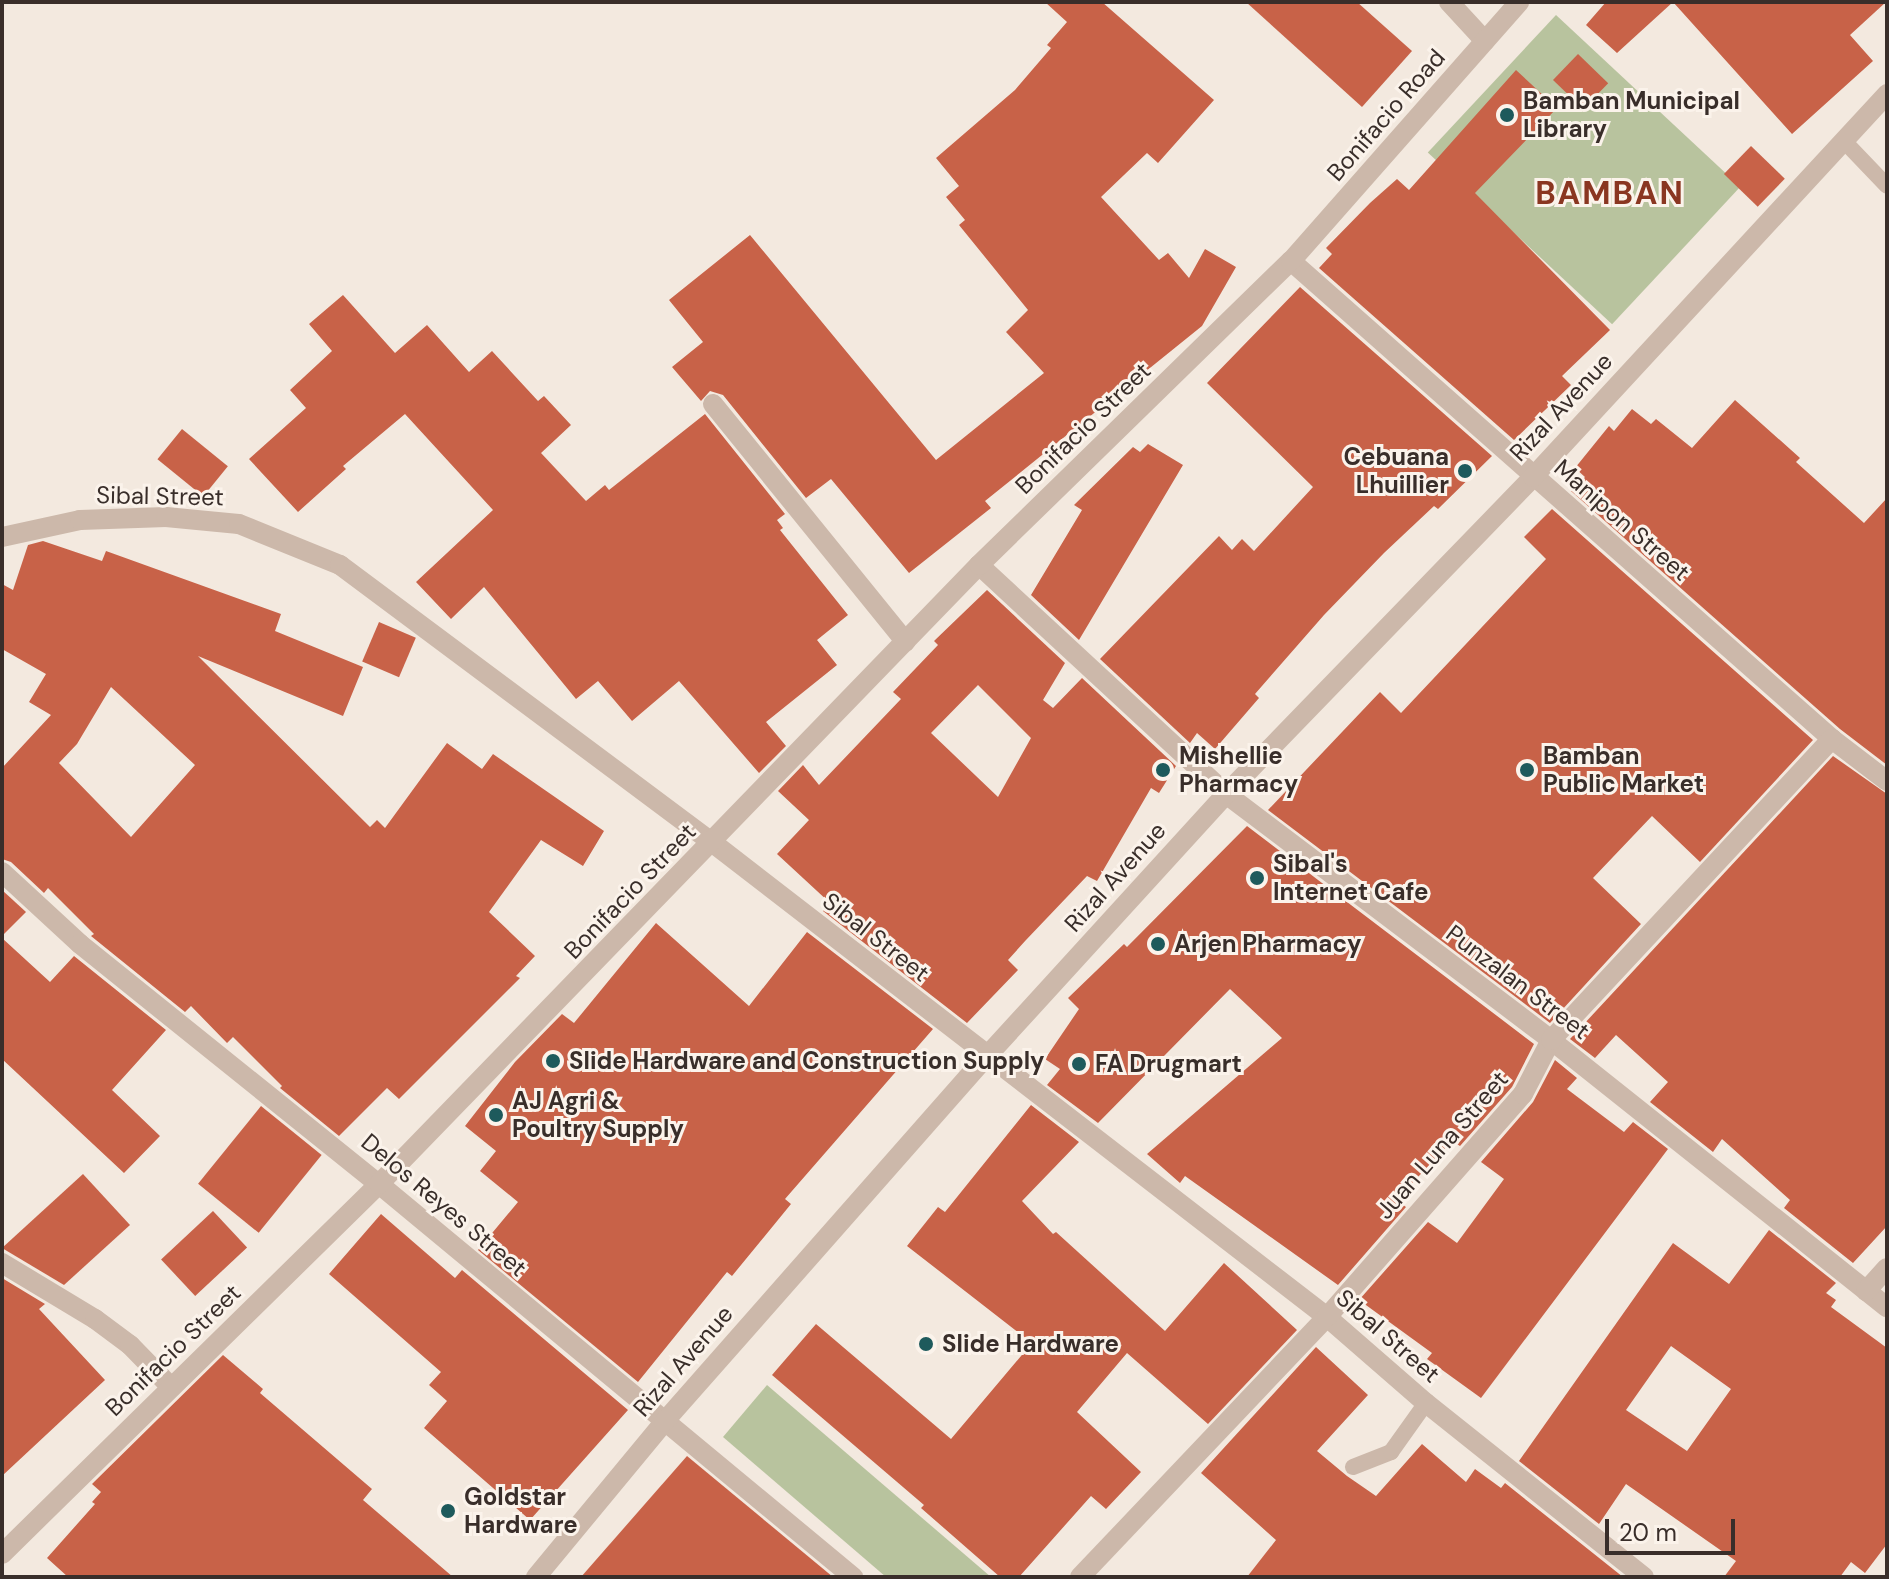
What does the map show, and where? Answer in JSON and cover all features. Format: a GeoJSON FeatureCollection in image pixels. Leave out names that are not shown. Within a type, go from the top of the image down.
{"type":"FeatureCollection","features":[{"type":"Feature","properties":{"kind":"street"},"geometry":{"type":"LineString","coordinates":[[1449,2],[1485,41]]}},
{"type":"Feature","properties":{"kind":"street","name":"Bonifacio Road"},"geometry":{"type":"LineString","coordinates":[[1291,261],[1519,2]]}},
{"type":"Feature","properties":{"kind":"street","name":"Rizal Avenue"},"geometry":{"type":"LineString","coordinates":[[536,1577],[664,1422],[987,1056],[1226,794],[1533,477],[1887,94]]}},
{"type":"Feature","properties":{"kind":"street","name":"Manipon Street"},"geometry":{"type":"LineString","coordinates":[[1291,261],[1832,739],[1887,781]]}},
{"type":"Feature","properties":{"kind":"street","name":"Bonifacio Street"},"geometry":{"type":"LineString","coordinates":[[2,1554],[379,1184],[713,843],[979,565],[1291,261]]}},
{"type":"Feature","properties":{"kind":"street"},"geometry":{"type":"LineString","coordinates":[[713,404],[906,642]]}},
{"type":"Feature","properties":{"kind":"street","name":"Sibal Street"},"geometry":{"type":"LineString","coordinates":[[2,537],[80,520],[166,517],[239,524],[340,565],[713,843],[1327,1317],[1426,1403],[1644,1577]]}},
{"type":"Feature","properties":{"kind":"street","name":"Punzalan Street"},"geometry":{"type":"LineString","coordinates":[[979,565],[1226,794],[1551,1040],[1887,1307]]}},
{"type":"Feature","properties":{"kind":"street","name":"Juan Luna Street"},"geometry":{"type":"LineString","coordinates":[[1080,1577],[1327,1317],[1523,1094],[1551,1040],[1832,739]]}},
{"type":"Feature","properties":{"kind":"street","name":"Delos Reyes Street"},"geometry":{"type":"LineString","coordinates":[[2,872],[80,944],[379,1184],[853,1577]]}},
{"type":"Feature","properties":{"kind":"street"},"geometry":{"type":"LineString","coordinates":[[2,1263],[95,1319],[130,1345],[171,1387]]}},
{"type":"Feature","properties":{"kind":"street"},"geometry":{"type":"LineString","coordinates":[[1866,1291],[1887,1268]]}},
{"type":"Feature","properties":{"kind":"lane"},"geometry":{"type":"LineString","coordinates":[[1844,141],[1887,186]]}},
{"type":"Feature","properties":{"kind":"lane"},"geometry":{"type":"LineString","coordinates":[[1353,1467],[1391,1452],[1426,1403]]}},
{"type":"Feature","properties":{"kind":"green space"},"geometry":{"type":"Polygon","coordinates":[[[1556,15],[1740,187],[1612,324],[1428,152],[1556,15]]]}},
{"type":"Feature","properties":{"kind":"green space"},"geometry":{"type":"Polygon","coordinates":[[[767,1385],[991,1577],[886,1577],[723,1437],[767,1385]]]}},
{"type":"Feature","properties":{"kind":"building"},"geometry":{"type":"Polygon","coordinates":[[[1045,2],[1102,2],[1214,100],[1158,163],[1147,153],[1101,197],[1159,260],[1168,253],[1189,278],[1205,249],[1236,267],[1202,326],[985,501],[991,508],[909,573],[831,479],[806,498],[723,395],[710,391],[701,401],[672,367],[703,342],[669,300],[750,235],[936,460],[1044,373],[1006,332],[1028,310],[959,225],[965,220],[946,197],[959,186],[936,158],[1015,90],[1051,48],[1047,45],[1067,22],[1045,2]]]}},
{"type":"Feature","properties":{"kind":"building"},"geometry":{"type":"Polygon","coordinates":[[[1246,2],[1357,2],[1412,51],[1362,107],[1246,2]]]}},
{"type":"Feature","properties":{"kind":"building"},"geometry":{"type":"Polygon","coordinates":[[[1606,2],[1673,2],[1617,53],[1586,25],[1606,2]]]}},
{"type":"Feature","properties":{"kind":"building"},"geometry":{"type":"Polygon","coordinates":[[[1673,2],[1886,2],[1850,35],[1873,61],[1792,134],[1673,2]]]}},
{"type":"Feature","properties":{"kind":"building"},"geometry":{"type":"Polygon","coordinates":[[[1578,54],[1608,83],[1583,109],[1553,80],[1578,54]]]}},
{"type":"Feature","properties":{"kind":"building"},"geometry":{"type":"Polygon","coordinates":[[[1516,70],[1557,108],[1475,193],[1610,330],[1562,376],[1571,385],[1514,440],[1319,268],[1332,254],[1326,248],[1370,203],[1397,179],[1409,190],[1516,70]]]}},
{"type":"Feature","properties":{"kind":"building"},"geometry":{"type":"Polygon","coordinates":[[[1751,146],[1785,179],[1758,207],[1724,174],[1751,146]]]}},
{"type":"Feature","properties":{"kind":"building"},"geometry":{"type":"Polygon","coordinates":[[[1300,287],[1492,456],[1438,509],[1434,506],[1384,553],[1324,615],[1255,694],[1259,698],[1215,749],[1197,733],[1190,743],[1100,659],[1219,536],[1232,550],[1242,539],[1254,551],[1313,487],[1207,383],[1300,287]]]}},
{"type":"Feature","properties":{"kind":"building"},"geometry":{"type":"Polygon","coordinates":[[[343,295],[395,353],[427,325],[469,372],[492,351],[538,401],[544,396],[571,425],[541,453],[586,501],[605,485],[609,490],[705,414],[785,514],[777,520],[783,528],[780,530],[848,615],[817,640],[837,665],[766,722],[786,746],[759,773],[679,681],[632,721],[598,681],[576,699],[484,587],[451,619],[416,582],[493,510],[405,414],[343,466],[346,469],[298,512],[249,459],[306,408],[290,390],[332,351],[309,324],[343,295]]]}},
{"type":"Feature","properties":{"kind":"building"},"geometry":{"type":"Polygon","coordinates":[[[1735,400],[1800,458],[1796,462],[1864,523],[1887,498],[1887,765],[1840,729],[1571,491],[1585,477],[1575,468],[1609,426],[1614,431],[1632,409],[1651,424],[1656,419],[1692,448],[1735,400]]]}},
{"type":"Feature","properties":{"kind":"building"},"geometry":{"type":"Polygon","coordinates":[[[182,429],[228,466],[203,496],[157,459],[182,429]]]}},
{"type":"Feature","properties":{"kind":"building"},"geometry":{"type":"Polygon","coordinates":[[[1148,444],[1183,465],[1079,640],[1031,595],[1082,510],[1074,505],[1133,447],[1140,452],[1148,444]]]}},
{"type":"Feature","properties":{"kind":"building","name":"Bamban Public Market"},"geometry":{"type":"Polygon","coordinates":[[[1552,509],[1813,740],[1700,862],[1652,816],[1593,878],[1641,924],[1550,1023],[1268,810],[1380,692],[1401,713],[1546,559],[1524,537],[1552,509]]]}},
{"type":"Feature","properties":{"kind":"building"},"geometry":{"type":"Polygon","coordinates":[[[43,541],[102,561],[106,551],[281,614],[275,631],[363,667],[343,716],[198,656],[370,827],[377,820],[385,828],[447,743],[482,769],[493,754],[604,831],[583,866],[541,840],[489,912],[535,956],[516,976],[520,978],[399,1099],[387,1088],[339,1136],[280,1088],[282,1086],[233,1037],[227,1043],[191,1006],[185,1012],[91,936],[94,934],[48,888],[44,893],[11,862],[2,859],[2,768],[51,715],[29,702],[46,674],[2,649],[2,584],[13,590],[28,545],[43,541]],[[111,687],[77,744],[59,763],[131,837],[195,765],[111,687]]]}},
{"type":"Feature","properties":{"kind":"building"},"geometry":{"type":"Polygon","coordinates":[[[987,590],[1065,663],[1043,700],[1053,708],[1082,678],[1176,766],[1159,793],[1151,788],[1097,881],[1087,876],[1026,940],[1008,960],[1018,970],[967,1023],[823,911],[830,903],[777,854],[809,820],[778,791],[803,765],[819,785],[901,699],[893,692],[938,645],[934,641],[987,590]],[[978,685],[931,733],[998,797],[1031,738],[978,685]]]}},
{"type":"Feature","properties":{"kind":"building"},"geometry":{"type":"Polygon","coordinates":[[[379,622],[416,638],[399,677],[362,662],[379,622]]]}},
{"type":"Feature","properties":{"kind":"building"},"geometry":{"type":"Polygon","coordinates":[[[1833,756],[1887,794],[1887,1226],[1853,1263],[1784,1208],[1790,1200],[1722,1139],[1713,1152],[1650,1102],[1668,1082],[1616,1035],[1595,1058],[1570,1039],[1833,756]]]}},
{"type":"Feature","properties":{"kind":"building"},"geometry":{"type":"Polygon","coordinates":[[[1247,826],[1534,1044],[1512,1087],[1460,1146],[1452,1141],[1401,1195],[1399,1202],[1406,1207],[1338,1285],[1185,1176],[1180,1183],[1147,1154],[1282,1038],[1230,989],[1098,1123],[1047,1085],[1060,1069],[1045,1059],[1079,1009],[1068,998],[1124,944],[1127,947],[1247,826]]]}},
{"type":"Feature","properties":{"kind":"building"},"geometry":{"type":"Polygon","coordinates":[[[2,890],[26,912],[2,936],[2,890]]]}},
{"type":"Feature","properties":{"kind":"building"},"geometry":{"type":"Polygon","coordinates":[[[656,923],[749,1006],[807,932],[933,1029],[785,1199],[791,1204],[732,1276],[727,1272],[638,1382],[478,1250],[518,1202],[480,1171],[496,1151],[465,1126],[515,1062],[562,1014],[574,1023],[656,923]]]}},
{"type":"Feature","properties":{"kind":"building"},"geometry":{"type":"Polygon","coordinates":[[[2,938],[50,982],[74,956],[166,1030],[112,1090],[160,1136],[124,1173],[2,1059],[2,938]]]}},
{"type":"Feature","properties":{"kind":"building"},"geometry":{"type":"Polygon","coordinates":[[[1555,1060],[1577,1078],[1567,1089],[1624,1132],[1633,1122],[1668,1149],[1481,1398],[1427,1359],[1432,1353],[1359,1300],[1428,1222],[1457,1243],[1504,1179],[1481,1162],[1533,1102],[1555,1060]]]}},
{"type":"Feature","properties":{"kind":"building"},"geometry":{"type":"Polygon","coordinates":[[[1031,1105],[1079,1142],[1022,1201],[1053,1234],[1056,1232],[1165,1331],[1224,1263],[1297,1330],[1208,1424],[1127,1353],[1077,1412],[1141,1472],[1106,1509],[1091,1496],[1019,1577],[1000,1577],[921,1508],[924,1505],[772,1375],[816,1324],[951,1439],[1032,1343],[907,1246],[938,1207],[945,1212],[1031,1105]]]}},
{"type":"Feature","properties":{"kind":"building"},"geometry":{"type":"Polygon","coordinates":[[[261,1106],[322,1155],[259,1233],[198,1184],[261,1106]]]}},
{"type":"Feature","properties":{"kind":"building"},"geometry":{"type":"Polygon","coordinates":[[[83,1174],[130,1225],[64,1285],[2,1248],[83,1174]]]}},
{"type":"Feature","properties":{"kind":"building"},"geometry":{"type":"Polygon","coordinates":[[[213,1211],[247,1248],[195,1296],[161,1259],[213,1211]]]}},
{"type":"Feature","properties":{"kind":"building"},"geometry":{"type":"Polygon","coordinates":[[[381,1214],[455,1278],[462,1270],[628,1410],[530,1520],[424,1428],[447,1401],[429,1385],[441,1372],[329,1274],[381,1214]]]}},
{"type":"Feature","properties":{"kind":"building"},"geometry":{"type":"Polygon","coordinates":[[[1769,1230],[1836,1283],[1826,1293],[1836,1300],[1831,1307],[1887,1348],[1887,1544],[1865,1573],[1851,1562],[1840,1577],[1724,1577],[1736,1561],[1626,1484],[1599,1524],[1519,1461],[1673,1243],[1729,1284],[1769,1230]],[[1671,1346],[1626,1410],[1687,1451],[1731,1389],[1671,1346]]]}},
{"type":"Feature","properties":{"kind":"building"},"geometry":{"type":"Polygon","coordinates":[[[2,1278],[45,1304],[39,1309],[105,1380],[2,1476],[2,1278]]]}},
{"type":"Feature","properties":{"kind":"building"},"geometry":{"type":"Polygon","coordinates":[[[1316,1347],[1368,1395],[1317,1451],[1347,1476],[1376,1496],[1422,1444],[1466,1482],[1475,1469],[1501,1488],[1505,1483],[1623,1577],[1247,1577],[1276,1540],[1201,1473],[1316,1347]]]}},
{"type":"Feature","properties":{"kind":"building"},"geometry":{"type":"Polygon","coordinates":[[[223,1355],[263,1389],[260,1393],[372,1489],[363,1500],[453,1577],[68,1577],[47,1558],[95,1504],[92,1502],[101,1492],[92,1484],[223,1355]]]}},
{"type":"Feature","properties":{"kind":"building"},"geometry":{"type":"Polygon","coordinates":[[[687,1456],[833,1577],[581,1577],[687,1456]]]}},
{"type":"Feature","properties":{"kind":"place","name":"Bamban Municipal Library"},"geometry":{"type":"Point","coordinates":[1507,115]}},
{"type":"Feature","properties":{"kind":"place","name":"Cebuana Lhuillier"},"geometry":{"type":"Point","coordinates":[1465,471]}},
{"type":"Feature","properties":{"kind":"place","name":"Mishellie Pharmacy"},"geometry":{"type":"Point","coordinates":[1163,770]}},
{"type":"Feature","properties":{"kind":"place","name":"Bamban Public Market"},"geometry":{"type":"Point","coordinates":[1527,770]}},
{"type":"Feature","properties":{"kind":"place","name":"Sibal's Internet Cafe"},"geometry":{"type":"Point","coordinates":[1257,878]}},
{"type":"Feature","properties":{"kind":"place","name":"Arjen Pharmacy"},"geometry":{"type":"Point","coordinates":[1158,944]}},
{"type":"Feature","properties":{"kind":"place","name":"Slide Hardware and Construction Supply"},"geometry":{"type":"Point","coordinates":[553,1061]}},
{"type":"Feature","properties":{"kind":"place","name":"FA Drugmart"},"geometry":{"type":"Point","coordinates":[1079,1064]}},
{"type":"Feature","properties":{"kind":"place","name":"AJ Agri & Poultry Supply"},"geometry":{"type":"Point","coordinates":[496,1115]}},
{"type":"Feature","properties":{"kind":"place","name":"Slide Hardware"},"geometry":{"type":"Point","coordinates":[926,1344]}},
{"type":"Feature","properties":{"kind":"place","name":"Goldstar Hardware"},"geometry":{"type":"Point","coordinates":[448,1511]}},
{"type":"Feature","properties":{"kind":"district","name":"BAMBAN"},"geometry":{"type":"Point","coordinates":[1610,193]}}]}
